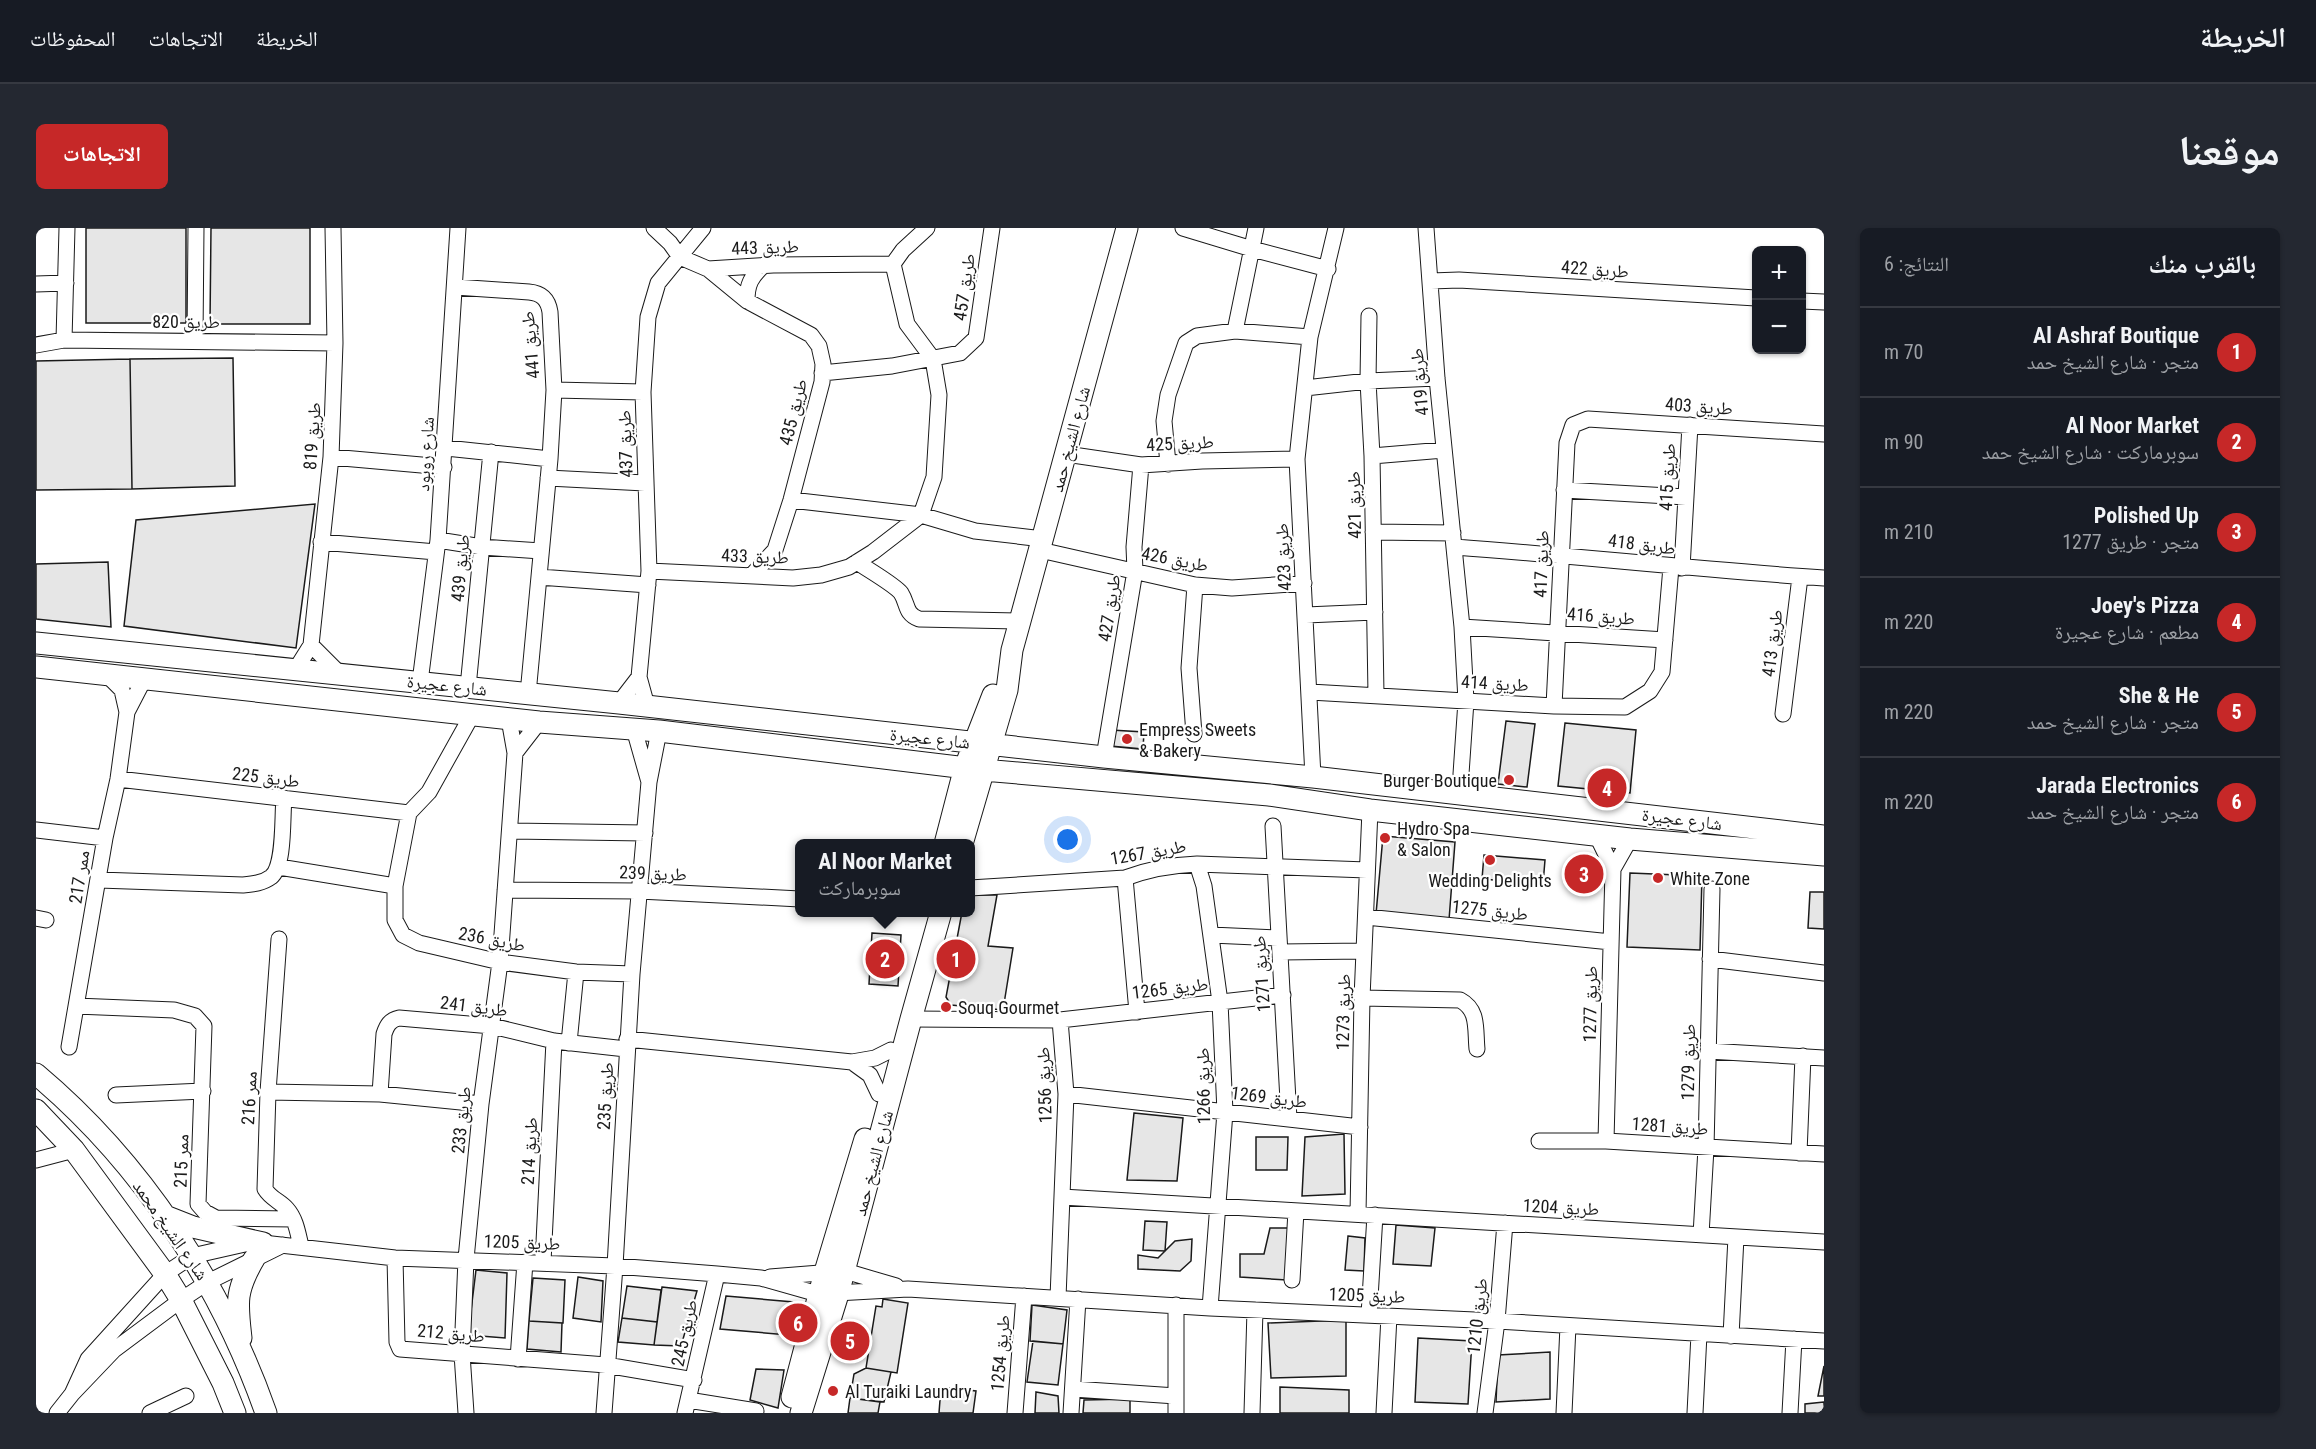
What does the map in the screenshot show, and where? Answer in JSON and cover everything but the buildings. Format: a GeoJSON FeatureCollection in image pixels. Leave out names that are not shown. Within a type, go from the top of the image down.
{"type":"FeatureCollection","features":[{"type":"Feature","properties":{"kind":"street"},"geometry":{"type":"LineString","coordinates":[[64,340],[67,228]]}},
{"type":"Feature","properties":{"kind":"street"},"geometry":{"type":"LineString","coordinates":[[195,340],[196,228]]}},
{"type":"Feature","properties":{"kind":"street","name":"طريق 819"},"geometry":{"type":"LineString","coordinates":[[296,669],[311,645],[331,457],[335,343],[333,228]]}},
{"type":"Feature","properties":{"kind":"street","name":"شارع روبود"},"geometry":{"type":"LineString","coordinates":[[420,682],[437,546],[446,448],[458,228]]}},
{"type":"Feature","properties":{"kind":"street","name":"طريق 443"},"geometry":{"type":"LineString","coordinates":[[654,228],[670,243],[680,257],[708,269],[764,265],[893,264]]}},
{"type":"Feature","properties":{"kind":"street","name":"طريق 437"},"geometry":{"type":"LineString","coordinates":[[646,706],[639,677],[648,578],[643,392],[648,317],[658,283],[703,228]]}},
{"type":"Feature","properties":{"kind":"street"},"geometry":{"type":"LineString","coordinates":[[921,515],[933,477],[939,395],[933,359],[907,324],[893,264],[903,250],[927,228]]}},
{"type":"Feature","properties":{"kind":"street","name":"طريق 457"},"geometry":{"type":"LineString","coordinates":[[822,373],[892,366],[960,353],[976,338],[992,228]]}},
{"type":"Feature","properties":{"kind":"street","name":"شارع الشيخ حمد"},"geometry":{"type":"LineString","coordinates":[[947,839],[983,744],[1007,690],[1012,650],[1127,228]]}},
{"type":"Feature","properties":{"kind":"street"},"geometry":{"type":"LineString","coordinates":[[1183,228],[1328,269]]}},
{"type":"Feature","properties":{"kind":"street"},"geometry":{"type":"LineString","coordinates":[[1235,331],[1256,228]]}},
{"type":"Feature","properties":{"kind":"street","name":"طريق 423"},"geometry":{"type":"LineString","coordinates":[[1313,777],[1297,459],[1310,337],[1336,228]]}},
{"type":"Feature","properties":{"kind":"street","name":"طريق 419"},"geometry":{"type":"LineString","coordinates":[[1426,228],[1437,378],[1462,627],[1466,701],[1460,783]]}},
{"type":"Feature","properties":{"kind":"street"},"geometry":{"type":"LineString","coordinates":[[747,301],[747,286],[752,276],[764,265]]}},
{"type":"Feature","properties":{"kind":"street","name":"طريق 435"},"geometry":{"type":"LineString","coordinates":[[708,269],[747,301],[811,335],[819,346],[823,364],[791,500],[775,550],[751,576]]}},
{"type":"Feature","properties":{"kind":"street","name":"طريق 422"},"geometry":{"type":"LineString","coordinates":[[1431,281],[1459,280],[1752,298]]}},
{"type":"Feature","properties":{"kind":"street"},"geometry":{"type":"LineString","coordinates":[[36,284],[66,283]]}},
{"type":"Feature","properties":{"kind":"street","name":"طريق 441"},"geometry":{"type":"LineString","coordinates":[[455,287],[529,291],[544,297],[549,303],[550,312],[554,390],[643,392]]}},
{"type":"Feature","properties":{"kind":"street"},"geometry":{"type":"LineString","coordinates":[[1806,301],[1824,302]]}},
{"type":"Feature","properties":{"kind":"street","name":"طريق 421"},"geometry":{"type":"LineString","coordinates":[[1369,316],[1368,381],[1374,532],[1376,694]]}},
{"type":"Feature","properties":{"kind":"street"},"geometry":{"type":"LineString","coordinates":[[1168,464],[1164,421],[1168,395],[1186,343],[1197,336],[1235,331],[1310,337]]}},
{"type":"Feature","properties":{"kind":"street","name":"طريق 820"},"geometry":{"type":"LineString","coordinates":[[36,345],[64,340],[335,343]]}},
{"type":"Feature","properties":{"kind":"street"},"geometry":{"type":"LineString","coordinates":[[1305,388],[1368,381],[1437,378]]}},
{"type":"Feature","properties":{"kind":"street"},"geometry":{"type":"LineString","coordinates":[[528,694],[550,459],[554,390]]}},
{"type":"Feature","properties":{"kind":"street","name":"طريق 403"},"geometry":{"type":"LineString","coordinates":[[1572,425],[1588,419],[1824,434]]}},
{"type":"Feature","properties":{"kind":"street","name":"طريق 417"},"geometry":{"type":"LineString","coordinates":[[1554,706],[1567,443],[1572,425]]}},
{"type":"Feature","properties":{"kind":"street","name":"طريق 415"},"geometry":{"type":"LineString","coordinates":[[1662,672],[1686,497],[1690,425]]}},
{"type":"Feature","properties":{"kind":"street"},"geometry":{"type":"LineString","coordinates":[[446,448],[550,459]]}},
{"type":"Feature","properties":{"kind":"street"},"geometry":{"type":"LineString","coordinates":[[1372,456],[1444,450]]}},
{"type":"Feature","properties":{"kind":"street","name":"طريق 439"},"geometry":{"type":"LineString","coordinates":[[468,687],[491,452]]}},
{"type":"Feature","properties":{"kind":"street","name":"طريق 425"},"geometry":{"type":"LineString","coordinates":[[1066,454],[1141,465],[1297,459]]}},
{"type":"Feature","properties":{"kind":"street"},"geometry":{"type":"LineString","coordinates":[[331,457],[444,467]]}},
{"type":"Feature","properties":{"kind":"street","name":"طريق 427"},"geometry":{"type":"LineString","coordinates":[[1104,757],[1135,571],[1134,547],[1141,465]]}},
{"type":"Feature","properties":{"kind":"street"},"geometry":{"type":"LineString","coordinates":[[548,478],[645,483]]}},
{"type":"Feature","properties":{"kind":"street"},"geometry":{"type":"LineString","coordinates":[[1564,490],[1686,497]]}},
{"type":"Feature","properties":{"kind":"street","name":"طريق 426"},"geometry":{"type":"LineString","coordinates":[[791,500],[921,515],[975,531],[1041,544],[1135,571],[1195,585],[1232,588],[1304,584]]}},
{"type":"Feature","properties":{"kind":"street","name":"طريق 433"},"geometry":{"type":"LineString","coordinates":[[539,577],[751,576],[793,578],[820,575],[849,567],[921,515]]}},
{"type":"Feature","properties":{"kind":"street"},"geometry":{"type":"LineString","coordinates":[[1374,532],[1454,540]]}},
{"type":"Feature","properties":{"kind":"street","name":"طريق 418"},"geometry":{"type":"LineString","coordinates":[[1454,540],[1676,568],[1824,578]]}},
{"type":"Feature","properties":{"kind":"street"},"geometry":{"type":"LineString","coordinates":[[321,542],[541,551]]}},
{"type":"Feature","properties":{"kind":"street"},"geometry":{"type":"LineString","coordinates":[[775,550],[780,562],[793,578]]}},
{"type":"Feature","properties":{"kind":"street"},"geometry":{"type":"LineString","coordinates":[[857,562],[900,593],[912,617],[1020,621]]}},
{"type":"Feature","properties":{"kind":"street","name":"طريق 413"},"geometry":{"type":"LineString","coordinates":[[1783,714],[1800,577]]}},
{"type":"Feature","properties":{"kind":"street"},"geometry":{"type":"LineString","coordinates":[[1194,734],[1189,668],[1195,585]]}},
{"type":"Feature","properties":{"kind":"street"},"geometry":{"type":"LineString","coordinates":[[1306,615],[1376,612]]}},
{"type":"Feature","properties":{"kind":"street","name":"طريق 416"},"geometry":{"type":"LineString","coordinates":[[1462,627],[1665,640]]}},
{"type":"Feature","properties":{"kind":"street","name":"شارع عجيرة"},"geometry":{"type":"LineString","coordinates":[[36,643],[1435,791],[1460,783],[1824,836]]}},
{"type":"Feature","properties":{"kind":"street"},"geometry":{"type":"LineString","coordinates":[[311,645],[340,674]]}},
{"type":"Feature","properties":{"kind":"street","name":"شارع عجيرة"},"geometry":{"type":"LineString","coordinates":[[36,667],[509,719],[660,731],[974,768],[1269,795],[1370,810],[1630,839],[1824,855]]}},
{"type":"Feature","properties":{"kind":"street","name":"طريق 414"},"geometry":{"type":"LineString","coordinates":[[1310,692],[1554,706],[1625,706],[1650,691],[1662,672]]}},
{"type":"Feature","properties":{"kind":"street","name":"ممر 217"},"geometry":{"type":"LineString","coordinates":[[69,1047],[105,838],[118,779],[127,712],[122,690],[107,675]]}},
{"type":"Feature","properties":{"kind":"street"},"geometry":{"type":"LineString","coordinates":[[619,703],[639,677]]}},
{"type":"Feature","properties":{"kind":"street","name":"ممر 217"},"geometry":{"type":"LineString","coordinates":[[127,712],[141,686],[148,680]]}},
{"type":"Feature","properties":{"kind":"street"},"geometry":{"type":"LineString","coordinates":[[279,867],[394,886],[409,813],[429,792],[444,769],[472,714]]}},
{"type":"Feature","properties":{"kind":"street","name":"طريق 233"},"geometry":{"type":"LineString","coordinates":[[466,1413],[462,1354],[466,1259],[481,1104],[500,962],[511,831],[515,753],[509,719]]}},
{"type":"Feature","properties":{"kind":"street"},"geometry":{"type":"LineString","coordinates":[[515,753],[540,722]]}},
{"type":"Feature","properties":{"kind":"street","name":"طريق 235"},"geometry":{"type":"LineString","coordinates":[[634,729],[649,782]]}},
{"type":"Feature","properties":{"kind":"street","name":"طريق 235"},"geometry":{"type":"LineString","coordinates":[[604,1413],[632,974],[649,782],[660,731]]}},
{"type":"Feature","properties":{"kind":"street","name":"شارع الشيخ حمد"},"geometry":{"type":"LineString","coordinates":[[963,839],[974,768]]}},
{"type":"Feature","properties":{"kind":"street","name":"طريق 225"},"geometry":{"type":"LineString","coordinates":[[118,779],[409,813]]}},
{"type":"Feature","properties":{"kind":"street"},"geometry":{"type":"LineString","coordinates":[[99,880],[243,885],[260,883],[271,877],[279,867],[284,798]]}},
{"type":"Feature","properties":{"kind":"street","name":"طريق 1273"},"geometry":{"type":"LineString","coordinates":[[1358,1214],[1362,998],[1370,810]]}},
{"type":"Feature","properties":{"kind":"street","name":"طريق 1271"},"geometry":{"type":"LineString","coordinates":[[1273,826],[1289,1119]]}},
{"type":"Feature","properties":{"kind":"street"},"geometry":{"type":"LineString","coordinates":[[36,830],[105,838]]}},
{"type":"Feature","properties":{"kind":"street"},"geometry":{"type":"LineString","coordinates":[[511,831],[645,833]]}},
{"type":"Feature","properties":{"kind":"street","name":"طريق 1277"},"geometry":{"type":"LineString","coordinates":[[1596,834],[1613,869],[1606,1141]]}},
{"type":"Feature","properties":{"kind":"street","name":"طريق 1277"},"geometry":{"type":"LineString","coordinates":[[1613,869],[1630,839]]}},
{"type":"Feature","properties":{"kind":"street","name":"طريق 1266"},"geometry":{"type":"LineString","coordinates":[[1197,864],[1204,886],[1220,1002],[1225,1112],[1210,1308]]}},
{"type":"Feature","properties":{"kind":"street","name":"طريق 1267"},"geometry":{"type":"LineString","coordinates":[[975,888],[1125,878],[1172,865],[1367,870]]}},
{"type":"Feature","properties":{"kind":"street"},"geometry":{"type":"LineString","coordinates":[[1125,878],[1137,1011]]}},
{"type":"Feature","properties":{"kind":"street","name":"طريق 236"},"geometry":{"type":"LineString","coordinates":[[394,886],[395,920],[403,935],[419,943],[500,962],[576,972],[632,974]]}},
{"type":"Feature","properties":{"kind":"street","name":"طريق 1279"},"geometry":{"type":"LineString","coordinates":[[1701,1235],[1706,1148],[1712,889]]}},
{"type":"Feature","properties":{"kind":"street","name":"طريق 239"},"geometry":{"type":"LineString","coordinates":[[505,890],[639,891],[795,899]]}},
{"type":"Feature","properties":{"kind":"street","name":"شارع الشيخ حمد"},"geometry":{"type":"LineString","coordinates":[[835,1272],[926,917]]}},
{"type":"Feature","properties":{"kind":"street","name":"شارع الشيخ حمد"},"geometry":{"type":"LineString","coordinates":[[788,1413],[835,1272],[940,917]]}},
{"type":"Feature","properties":{"kind":"street","name":"طريق 1275"},"geometry":{"type":"LineString","coordinates":[[1366,917],[1611,942]]}},
{"type":"Feature","properties":{"kind":"street"},"geometry":{"type":"LineString","coordinates":[[1211,935],[1279,945],[1364,951]]}},
{"type":"Feature","properties":{"kind":"street","name":"ممر 216"},"geometry":{"type":"LineString","coordinates":[[279,939],[268,1092],[265,1189],[270,1197],[286,1208],[293,1219],[301,1246]]}},
{"type":"Feature","properties":{"kind":"street"},"geometry":{"type":"LineString","coordinates":[[1710,959],[1824,973]]}},
{"type":"Feature","properties":{"kind":"street"},"geometry":{"type":"LineString","coordinates":[[562,1042],[576,972]]}},
{"type":"Feature","properties":{"kind":"street","name":"طريق 1265"},"geometry":{"type":"LineString","coordinates":[[1060,1020],[1283,995]]}},
{"type":"Feature","properties":{"kind":"street"},"geometry":{"type":"LineString","coordinates":[[1362,998],[1460,1000],[1469,1005],[1474,1013],[1477,1049]]}},
{"type":"Feature","properties":{"kind":"street","name":"ممر 215"},"geometry":{"type":"LineString","coordinates":[[76,1006],[174,1010],[195,1016],[204,1026],[198,1204],[205,1212],[216,1218],[293,1219]]}},
{"type":"Feature","properties":{"kind":"street","name":"طريق 241"},"geometry":{"type":"LineString","coordinates":[[380,1094],[384,1034],[387,1025],[399,1017],[492,1026],[562,1042],[627,1044],[852,1062],[875,1058],[891,1050]]}},
{"type":"Feature","properties":{"kind":"street","name":"طريق 1256"},"geometry":{"type":"LineString","coordinates":[[911,1019],[1060,1020],[1066,1094],[1058,1298]]}},
{"type":"Feature","properties":{"kind":"street","name":"طريق 214"},"geometry":{"type":"LineString","coordinates":[[543,1262],[562,1042]]}},
{"type":"Feature","properties":{"kind":"street"},"geometry":{"type":"LineString","coordinates":[[1708,1051],[1824,1058]]}},
{"type":"Feature","properties":{"kind":"street"},"geometry":{"type":"LineString","coordinates":[[1799,1153],[1803,1056]]}},
{"type":"Feature","properties":{"kind":"street"},"geometry":{"type":"LineString","coordinates":[[852,1062],[870,1075],[879,1094]]}},
{"type":"Feature","properties":{"kind":"street","name":"شارع الشيخ محمد"},"geometry":{"type":"LineString","coordinates":[[36,1074],[77,1111],[123,1163],[165,1216],[208,1282],[244,1356],[266,1413]]}},
{"type":"Feature","properties":{"kind":"street"},"geometry":{"type":"LineString","coordinates":[[116,1095],[202,1091]]}},
{"type":"Feature","properties":{"kind":"street"},"geometry":{"type":"LineString","coordinates":[[268,1092],[380,1094],[481,1104]]}},
{"type":"Feature","properties":{"kind":"street","name":"طريق 1269"},"geometry":{"type":"LineString","coordinates":[[1066,1094],[1360,1126]]}},
{"type":"Feature","properties":{"kind":"street","name":"شارع الشيخ محمد"},"geometry":{"type":"LineString","coordinates":[[36,1110],[74,1150],[165,1274],[181,1300],[223,1383],[235,1413]]}},
{"type":"Feature","properties":{"kind":"street","name":"طريق 1281"},"geometry":{"type":"LineString","coordinates":[[1539,1140],[1606,1141],[1824,1154]]}},
{"type":"Feature","properties":{"kind":"street"},"geometry":{"type":"LineString","coordinates":[[36,1160],[74,1150]]}},
{"type":"Feature","properties":{"kind":"street","name":"طريق 1204"},"geometry":{"type":"LineString","coordinates":[[1062,1197],[1824,1242]]}},
{"type":"Feature","properties":{"kind":"street"},"geometry":{"type":"LineString","coordinates":[[1292,1280],[1296,1211]]}},
{"type":"Feature","properties":{"kind":"street"},"geometry":{"type":"LineString","coordinates":[[1369,1315],[1375,1215]]}},
{"type":"Feature","properties":{"kind":"street"},"geometry":{"type":"LineString","coordinates":[[165,1216],[193,1227],[267,1249],[240,1286],[237,1304],[244,1356]]}},
{"type":"Feature","properties":{"kind":"street","name":"طريق 1210"},"geometry":{"type":"LineString","coordinates":[[1485,1413],[1497,1321],[1505,1223]]}},
{"type":"Feature","properties":{"kind":"street"},"geometry":{"type":"LineString","coordinates":[[1731,1336],[1736,1237]]}},
{"type":"Feature","properties":{"kind":"street","name":"طريق 1205"},"geometry":{"type":"LineString","coordinates":[[72,1394],[88,1359],[165,1274],[192,1256],[245,1244],[267,1249],[301,1246],[395,1258],[543,1262],[717,1274],[761,1278],[828,1294],[908,1289],[1210,1308],[1497,1321],[1824,1341]]}},
{"type":"Feature","properties":{"kind":"street","name":"طريق 1205"},"geometry":{"type":"LineString","coordinates":[[72,1394],[114,1350],[181,1300],[267,1249]]}},
{"type":"Feature","properties":{"kind":"street","name":"طريق 212"},"geometry":{"type":"LineString","coordinates":[[395,1258],[397,1341],[400,1349],[606,1365],[694,1380]]}},
{"type":"Feature","properties":{"kind":"street"},"geometry":{"type":"LineString","coordinates":[[518,1359],[525,1262]]}},
{"type":"Feature","properties":{"kind":"street","name":"طريق 1205"},"geometry":{"type":"LineString","coordinates":[[761,1278],[835,1272],[908,1289]]}},
{"type":"Feature","properties":{"kind":"street","name":"طريق 245"},"geometry":{"type":"LineString","coordinates":[[717,1274],[686,1407],[756,1412]]}},
{"type":"Feature","properties":{"kind":"street","name":"شارع الشيخ حمد"},"geometry":{"type":"LineString","coordinates":[[801,1413],[828,1294]]}},
{"type":"Feature","properties":{"kind":"street","name":"طريق 1254"},"geometry":{"type":"LineString","coordinates":[[1015,1413],[1024,1296]]}},
{"type":"Feature","properties":{"kind":"street"},"geometry":{"type":"LineString","coordinates":[[1071,1413],[1078,1299]]}},
{"type":"Feature","properties":{"kind":"street"},"geometry":{"type":"LineString","coordinates":[[1176,1305],[1176,1413]]}},
{"type":"Feature","properties":{"kind":"street"},"geometry":{"type":"LineString","coordinates":[[1252,1413],[1255,1310]]}},
{"type":"Feature","properties":{"kind":"street"},"geometry":{"type":"LineString","coordinates":[[1384,1413],[1389,1316]]}},
{"type":"Feature","properties":{"kind":"street"},"geometry":{"type":"LineString","coordinates":[[1564,1413],[1568,1326]]}},
{"type":"Feature","properties":{"kind":"street"},"geometry":{"type":"LineString","coordinates":[[1695,1413],[1699,1334]]}},
{"type":"Feature","properties":{"kind":"street"},"geometry":{"type":"LineString","coordinates":[[1790,1413],[1794,1339]]}},
{"type":"Feature","properties":{"kind":"street"},"geometry":{"type":"LineString","coordinates":[[1073,1389],[1176,1396]]}},
{"type":"Feature","properties":{"kind":"street"},"geometry":{"type":"LineString","coordinates":[[57,1413],[72,1394]]}},
{"type":"Feature","properties":{"kind":"street"},"geometry":{"type":"LineString","coordinates":[[150,1413],[186,1396]]}},
{"type":"Feature","properties":{"kind":"place","name":"Empress Sweets & Bakery"},"geometry":{"type":"Point","coordinates":[1127,739]}},
{"type":"Feature","properties":{"kind":"place","name":"Burger Boutique"},"geometry":{"type":"Point","coordinates":[1509,780]}},
{"type":"Feature","properties":{"kind":"place","name":"Joey's Pizza"},"geometry":{"type":"Point","coordinates":[1607,788]}},
{"type":"Feature","properties":{"kind":"place","name":"Hydro Spa & Salon"},"geometry":{"type":"Point","coordinates":[1385,838]}},
{"type":"Feature","properties":{"kind":"place","name":"Wedding Delights"},"geometry":{"type":"Point","coordinates":[1490,860]}},
{"type":"Feature","properties":{"kind":"place","name":"Polished Up"},"geometry":{"type":"Point","coordinates":[1584,874]}},
{"type":"Feature","properties":{"kind":"place","name":"White Zone"},"geometry":{"type":"Point","coordinates":[1658,878]}},
{"type":"Feature","properties":{"kind":"place","name":"Al Noor Market"},"geometry":{"type":"Point","coordinates":[885,959]}},
{"type":"Feature","properties":{"kind":"place","name":"Al Ashraf Boutique"},"geometry":{"type":"Point","coordinates":[956,959]}},
{"type":"Feature","properties":{"kind":"place","name":"Souq Gourmet"},"geometry":{"type":"Point","coordinates":[946,1007]}},
{"type":"Feature","properties":{"kind":"place","name":"Jarada Electronics"},"geometry":{"type":"Point","coordinates":[798,1323]}},
{"type":"Feature","properties":{"kind":"place","name":"She & He"},"geometry":{"type":"Point","coordinates":[850,1341]}},
{"type":"Feature","properties":{"kind":"place","name":"Al Turaiki Laundry"},"geometry":{"type":"Point","coordinates":[833,1391]}}]}
